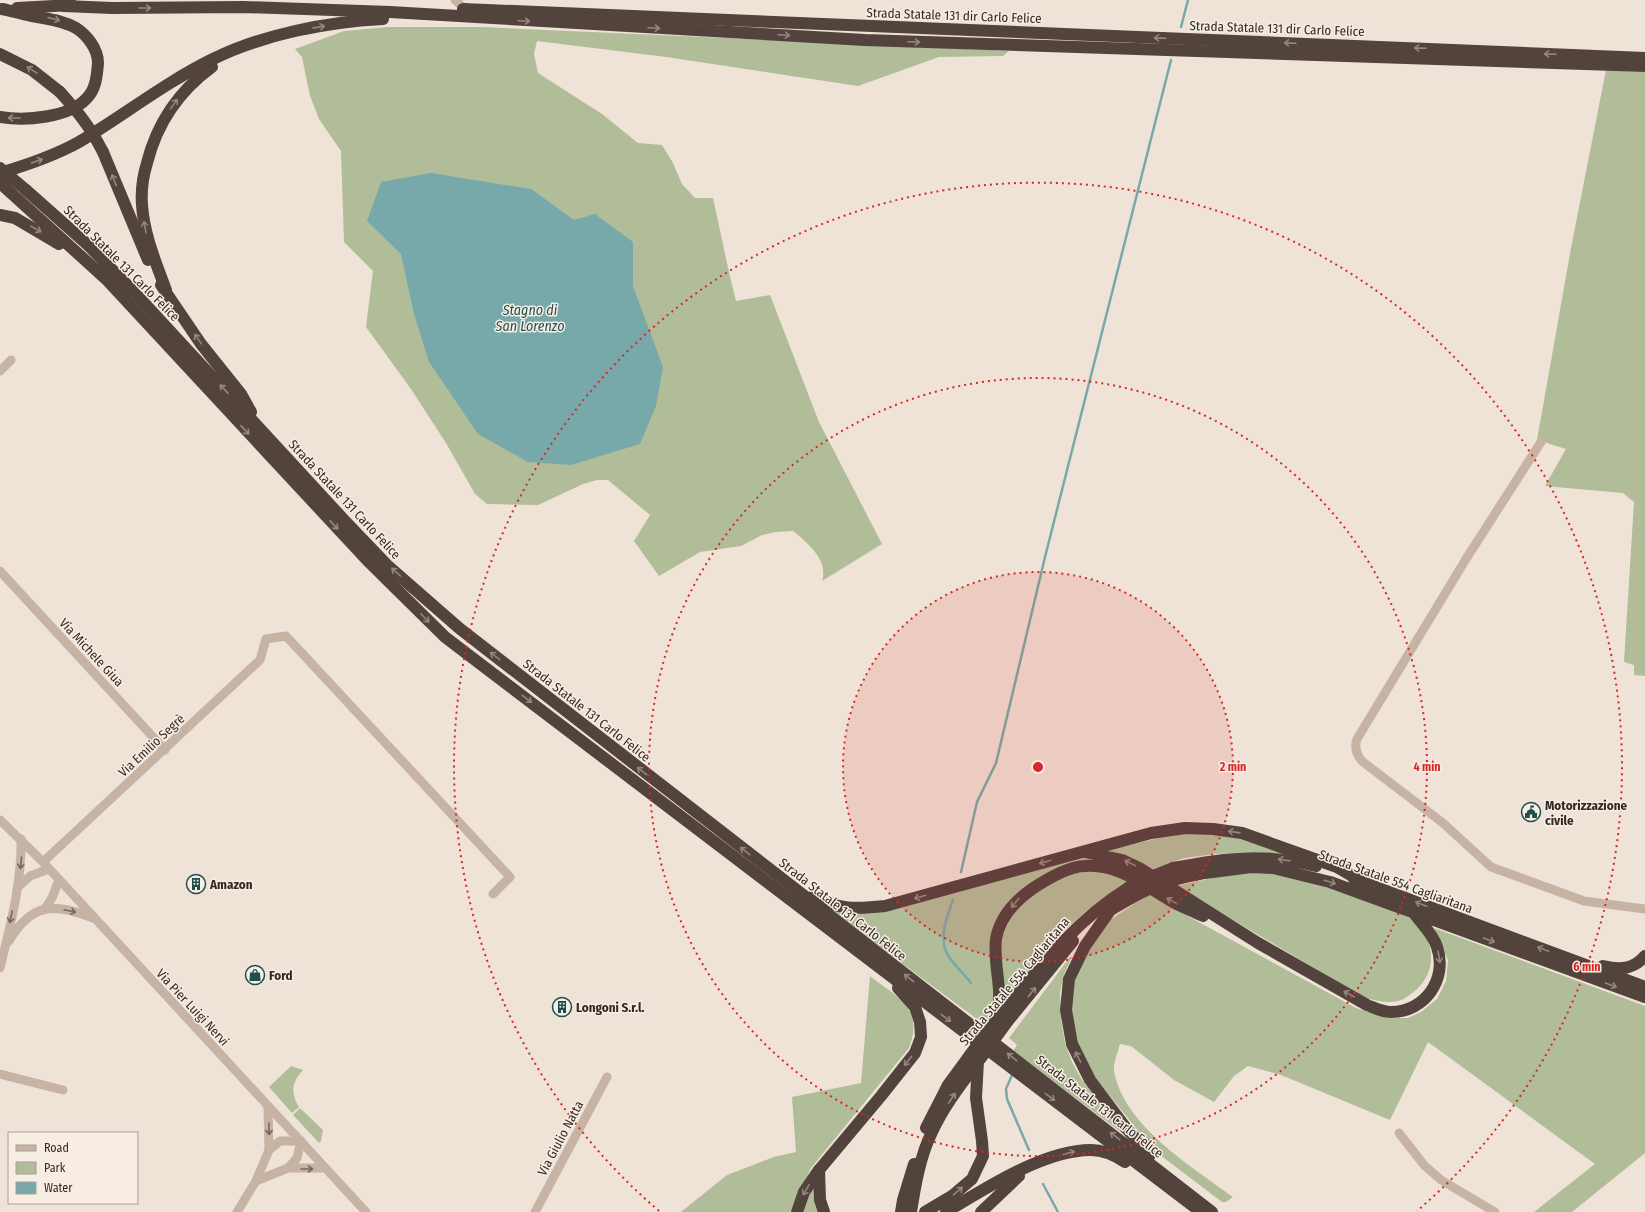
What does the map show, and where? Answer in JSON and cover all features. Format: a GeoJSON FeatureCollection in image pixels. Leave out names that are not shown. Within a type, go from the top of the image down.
{"type":"FeatureCollection","features":[{"type":"Feature","properties":{"kind":"highway"},"geometry":{"type":"LineString","coordinates":[[1,9],[64,6],[123,0]]}},
{"type":"Feature","properties":{"kind":"highway","name":"Strada Statale 131 dir Carlo Felice"},"geometry":{"type":"LineString","coordinates":[[237,0],[459,3],[1645,58]]}},
{"type":"Feature","properties":{"kind":"highway"},"geometry":{"type":"LineString","coordinates":[[64,6],[112,8],[244,7],[390,12],[443,16]]}},
{"type":"Feature","properties":{"kind":"highway"},"geometry":{"type":"LineString","coordinates":[[0,117],[34,118],[55,115],[80,103],[87,98],[92,91],[96,80],[98,60],[95,51],[86,36],[76,29],[62,22],[47,18],[1,9]]}},
{"type":"Feature","properties":{"kind":"highway"},"geometry":{"type":"LineString","coordinates":[[0,173],[41,160],[78,143],[183,76],[213,59],[254,42],[315,28],[359,21],[443,16]]}},
{"type":"Feature","properties":{"kind":"highway","name":"Strada Statale 131 dir Carlo Felice"},"geometry":{"type":"LineString","coordinates":[[443,16],[865,40],[1645,66]]}},
{"type":"Feature","properties":{"kind":"highway"},"geometry":{"type":"LineString","coordinates":[[166,290],[150,247],[142,205],[144,174],[150,148],[160,125],[179,97],[204,72],[229,57],[281,36]]}},
{"type":"Feature","properties":{"kind":"highway"},"geometry":{"type":"LineString","coordinates":[[0,54],[32,70],[60,92],[84,119],[103,152],[142,248],[156,277],[201,344],[241,394],[260,428]]}},
{"type":"Feature","properties":{"kind":"highway","name":"Strada Statale 131 Carlo Felice"},"geometry":{"type":"LineString","coordinates":[[0,168],[88,245],[134,292],[387,565],[459,628],[1188,1197],[1201,1212]]}},
{"type":"Feature","properties":{"kind":"highway","name":"Strada Statale 131 Carlo Felice"},"geometry":{"type":"LineString","coordinates":[[0,183],[12,192],[106,279],[367,560],[445,637],[882,969],[1188,1197],[1212,1212]]}},
{"type":"Feature","properties":{"kind":"highway"},"geometry":{"type":"LineString","coordinates":[[0,215],[15,218],[62,245],[124,308],[193,384],[230,414]]}},
{"type":"Feature","properties":{"kind":"highway"},"geometry":{"type":"LineString","coordinates":[[775,875],[784,874],[812,896],[825,903],[857,909],[885,906],[1151,833],[1185,828],[1213,829],[1242,833],[1337,867],[1361,881]]}},
{"type":"Feature","properties":{"kind":"highway"},"geometry":{"type":"LineString","coordinates":[[1083,851],[1122,860],[1141,869],[1258,943],[1367,1005],[1381,1010],[1398,1011],[1409,1009],[1427,997],[1434,988],[1440,969],[1440,959],[1437,947],[1433,939],[1413,912]]}},
{"type":"Feature","properties":{"kind":"highway","name":"Strada Statale 554 Cagliaritana"},"geometry":{"type":"LineString","coordinates":[[974,1058],[986,1051],[1002,1022],[1080,933],[1155,875],[1173,868],[1210,861],[1254,857],[1304,863],[1361,881],[1645,987]]}},
{"type":"Feature","properties":{"kind":"highway"},"geometry":{"type":"LineString","coordinates":[[1002,1022],[996,969],[996,939],[1002,918],[1021,897],[1043,882],[1072,869],[1083,866],[1113,869],[1134,878],[1173,902],[1258,943]]}},
{"type":"Feature","properties":{"kind":"highway","name":"Strada Statale 554 Cagliaritana"},"geometry":{"type":"LineString","coordinates":[[901,1212],[908,1199],[926,1126],[948,1085],[974,1058],[1002,1022],[1049,956],[1079,924],[1112,898],[1133,891],[1205,873],[1251,867],[1273,868],[1330,882],[1645,997]]}},
{"type":"Feature","properties":{"kind":"highway"},"geometry":{"type":"LineString","coordinates":[[946,1212],[1032,1164],[1075,1151],[1092,1150],[1109,1154],[1123,1161],[1172,1198],[1188,1197],[1184,1182],[1151,1156],[1126,1128],[1090,1080],[1072,1044],[1066,1010],[1070,979],[1085,946],[1110,909]]}},
{"type":"Feature","properties":{"kind":"highway"},"geometry":{"type":"LineString","coordinates":[[1593,968],[1599,965],[1615,968],[1631,967],[1645,956]]}},
{"type":"Feature","properties":{"kind":"highway"},"geometry":{"type":"LineString","coordinates":[[797,1212],[804,1192],[819,1170],[915,1053],[921,1037],[920,1022],[915,1007],[882,969]]}},
{"type":"Feature","properties":{"kind":"highway"},"geometry":{"type":"LineString","coordinates":[[925,1212],[952,1196],[972,1179],[983,1156],[976,1098],[974,1058]]}},
{"type":"Feature","properties":{"kind":"highway"},"geometry":{"type":"LineString","coordinates":[[981,1212],[1032,1164]]}},
{"type":"Feature","properties":{"kind":"highway"},"geometry":{"type":"LineString","coordinates":[[819,1170],[820,1200],[824,1212]]}},
{"type":"Feature","properties":{"kind":"highway","name":"Strada Statale 554 Cagliaritana"},"geometry":{"type":"LineString","coordinates":[[908,1199],[911,1212]]}},
{"type":"Feature","properties":{"kind":"street"},"geometry":{"type":"LineString","coordinates":[[0,371],[11,360]]}},
{"type":"Feature","properties":{"kind":"street"},"geometry":{"type":"LineString","coordinates":[[1541,442],[1462,565],[1357,739],[1355,746],[1358,756],[1363,762],[1443,823],[1491,867],[1584,901],[1645,909]]}},
{"type":"Feature","properties":{"kind":"street","name":"Via Michele Giua"},"geometry":{"type":"LineString","coordinates":[[0,571],[165,750]]}},
{"type":"Feature","properties":{"kind":"street","name":"Via Emilio Segrè"},"geometry":{"type":"LineString","coordinates":[[18,887],[30,876],[46,866],[260,660],[266,639],[286,636],[510,877],[493,894]]}},
{"type":"Feature","properties":{"kind":"street","name":"Via Pier Luigi Nervi"},"geometry":{"type":"LineString","coordinates":[[0,820],[96,919],[366,1212]]}},
{"type":"Feature","properties":{"kind":"street"},"geometry":{"type":"LineString","coordinates":[[0,968],[18,887],[22,862],[21,840]]}},
{"type":"Feature","properties":{"kind":"street"},"geometry":{"type":"LineString","coordinates":[[44,910],[52,898],[59,880]]}},
{"type":"Feature","properties":{"kind":"street"},"geometry":{"type":"LineString","coordinates":[[5,947],[25,919],[44,910],[53,908],[72,911],[96,919]]}},
{"type":"Feature","properties":{"kind":"street"},"geometry":{"type":"LineString","coordinates":[[0,1074],[63,1090]]}},
{"type":"Feature","properties":{"kind":"street","name":"Via Giulio Natta"},"geometry":{"type":"LineString","coordinates":[[535,1212],[607,1077]]}},
{"type":"Feature","properties":{"kind":"street"},"geometry":{"type":"LineString","coordinates":[[237,1212],[256,1181],[269,1150],[268,1107]]}},
{"type":"Feature","properties":{"kind":"street"},"geometry":{"type":"LineString","coordinates":[[1399,1133],[1424,1165],[1441,1180],[1494,1212]]}},
{"type":"Feature","properties":{"kind":"street"},"geometry":{"type":"LineString","coordinates":[[269,1150],[280,1141],[301,1141],[297,1158],[288,1168]]}},
{"type":"Feature","properties":{"kind":"street"},"geometry":{"type":"LineString","coordinates":[[256,1181],[288,1168],[325,1168]]}},
{"type":"Feature","properties":{"kind":"green space"},"geometry":{"type":"Polygon","coordinates":[[[388,27],[481,27],[1009,51],[1003,56],[939,57],[858,86],[666,57],[537,41],[534,54],[538,73],[602,114],[638,143],[662,145],[673,163],[682,184],[695,198],[713,198],[736,301],[770,295],[819,422],[882,544],[822,581],[823,566],[816,553],[793,531],[762,535],[741,546],[700,552],[659,576],[634,541],[650,515],[608,480],[597,480],[583,484],[538,505],[487,504],[475,494],[446,443],[411,389],[366,327],[373,271],[344,242],[341,151],[319,119],[310,96],[302,57],[295,49],[344,31],[388,27]]]}},
{"type":"Feature","properties":{"kind":"green space"},"geometry":{"type":"Polygon","coordinates":[[[1606,70],[1645,72],[1645,676],[1634,675],[1634,665],[1624,662],[1634,502],[1623,493],[1545,486],[1566,449],[1537,440],[1571,248],[1606,70]]]}},
{"type":"Feature","properties":{"kind":"green space"},"geometry":{"type":"Polygon","coordinates":[[[1181,833],[1208,833],[1235,837],[1293,853],[1281,854],[1250,852],[1215,854],[1184,858],[1150,870],[1107,850],[1181,833]]]}},
{"type":"Feature","properties":{"kind":"green space"},"geometry":{"type":"Polygon","coordinates":[[[1083,857],[1113,860],[1082,862],[997,919],[995,1002],[991,1018],[985,1025],[830,910],[849,913],[1083,857]]]}},
{"type":"Feature","properties":{"kind":"green space"},"geometry":{"type":"Polygon","coordinates":[[[1099,869],[1116,873],[1184,914],[1356,1008],[1388,1018],[1408,1018],[1421,1012],[1437,999],[1446,981],[1448,960],[1434,928],[1645,1006],[1645,1153],[1572,1212],[1534,1212],[1595,1164],[1428,1042],[1390,1120],[1281,1075],[1248,1066],[1234,1076],[1214,1102],[1174,1080],[1131,1046],[1120,1044],[1114,1071],[1120,1091],[1131,1110],[1145,1127],[1162,1143],[1198,1172],[1233,1197],[1226,1202],[1222,1202],[1160,1155],[1144,1138],[1092,1074],[1073,1033],[1070,1002],[1074,978],[1092,942],[1110,920],[1134,904],[1115,890],[1085,912],[1060,934],[1005,1004],[1001,946],[1009,921],[1025,901],[1046,886],[1069,875],[1099,869]]]}},
{"type":"Feature","properties":{"kind":"green space"},"geometry":{"type":"Polygon","coordinates":[[[1264,871],[1312,882],[1394,911],[1409,918],[1418,925],[1424,933],[1429,943],[1431,952],[1431,963],[1423,982],[1412,994],[1398,1001],[1385,1002],[1365,998],[1176,886],[1221,876],[1264,871]]]}},
{"type":"Feature","properties":{"kind":"green space"},"geometry":{"type":"Polygon","coordinates":[[[1070,957],[1072,957],[1064,974],[1060,993],[1061,1020],[1065,1043],[1072,1062],[1082,1080],[1126,1136],[1013,1051],[1017,1045],[1009,1038],[1070,957]]]}},
{"type":"Feature","properties":{"kind":"green space"},"geometry":{"type":"Polygon","coordinates":[[[870,976],[899,998],[911,1013],[913,1034],[909,1048],[811,1168],[790,1212],[681,1212],[727,1175],[774,1157],[796,1152],[792,1097],[861,1083],[870,976]]]}},
{"type":"Feature","properties":{"kind":"green space"},"geometry":{"type":"Polygon","coordinates":[[[291,1066],[303,1070],[296,1079],[293,1092],[299,1107],[292,1113],[269,1087],[291,1066]]]}},
{"type":"Feature","properties":{"kind":"green space"},"geometry":{"type":"Polygon","coordinates":[[[300,1108],[323,1130],[321,1141],[319,1143],[293,1115],[300,1108]]]}},
{"type":"Feature","properties":{"kind":"green space"},"geometry":{"type":"Polygon","coordinates":[[[814,1185],[815,1205],[818,1212],[800,1212],[814,1185]]]}},
{"type":"Feature","properties":{"kind":"water","name":"Stagno di San Lorenzo"},"geometry":{"type":"Polygon","coordinates":[[[431,173],[531,189],[574,220],[595,214],[633,242],[633,286],[663,367],[656,406],[640,444],[571,465],[528,462],[478,434],[429,362],[414,314],[401,254],[367,221],[381,182],[431,173]]]}},
{"type":"Feature","properties":{"kind":"waterway"},"geometry":{"type":"LineString","coordinates":[[1181,27],[1188,0]]}},
{"type":"Feature","properties":{"kind":"waterway"},"geometry":{"type":"LineString","coordinates":[[961,872],[977,802],[996,763],[1045,557],[1171,60]]}},
{"type":"Feature","properties":{"kind":"waterway"},"geometry":{"type":"LineString","coordinates":[[953,900],[944,928],[943,936],[945,950],[954,964],[971,983]]}},
{"type":"Feature","properties":{"kind":"waterway"},"geometry":{"type":"LineString","coordinates":[[1012,1075],[1006,1089],[1007,1099],[1029,1150]]}},
{"type":"Feature","properties":{"kind":"waterway"},"geometry":{"type":"LineString","coordinates":[[1043,1184],[1058,1212]]}},
{"type":"Feature","properties":{"kind":"place","name":"Motorizzazione civile"},"geometry":{"type":"Point","coordinates":[1531,812]}},
{"type":"Feature","properties":{"kind":"place","name":"Amazon"},"geometry":{"type":"Point","coordinates":[196,884]}},
{"type":"Feature","properties":{"kind":"place","name":"Ford"},"geometry":{"type":"Point","coordinates":[255,975]}},
{"type":"Feature","properties":{"kind":"place","name":"Longoni S.r.l."},"geometry":{"type":"Point","coordinates":[562,1007]}}]}
